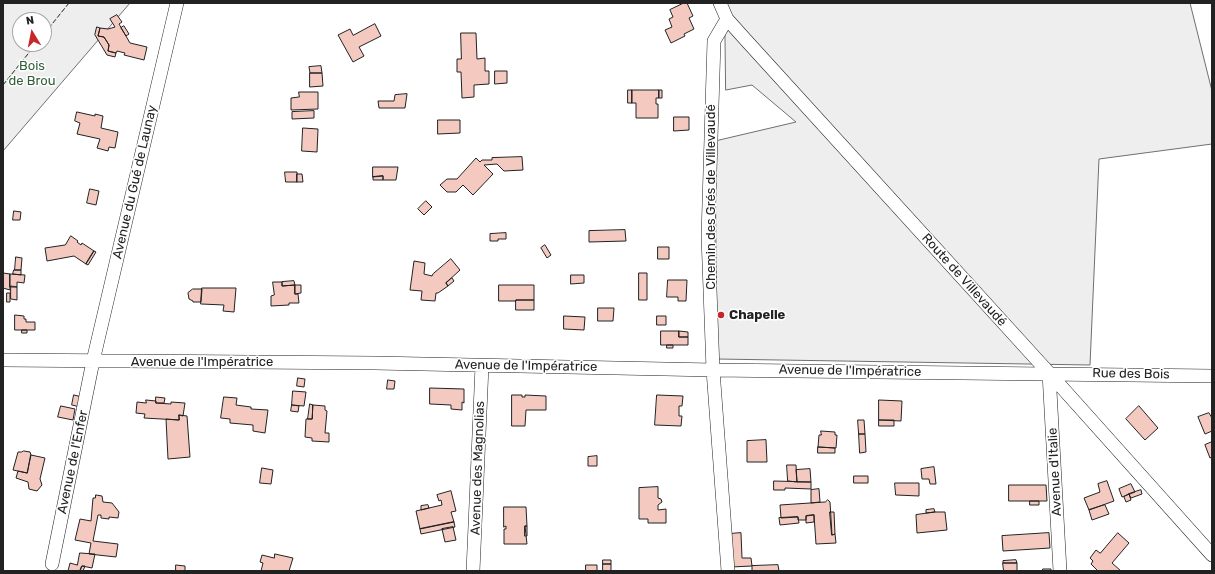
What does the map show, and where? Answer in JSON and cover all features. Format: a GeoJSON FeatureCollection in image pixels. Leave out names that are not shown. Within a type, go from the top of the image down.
{"type":"FeatureCollection","features":[{"type":"Feature","properties":{"kind":"street","name":"Avenue du Gué de Launay"},"geometry":{"type":"LineString","coordinates":[[93,361],[177,3]]}},
{"type":"Feature","properties":{"kind":"street","name":"Route de Villevaudé"},"geometry":{"type":"LineString","coordinates":[[720,3],[727,19],[1049,373],[1212,555]]}},
{"type":"Feature","properties":{"kind":"street","name":"Chemin des Grés de Villevaudé"},"geometry":{"type":"LineString","coordinates":[[727,19],[714,41],[708,236],[713,370],[728,571]]}},
{"type":"Feature","properties":{"kind":"street","name":"Avenue de l'Impératrice"},"geometry":{"type":"LineString","coordinates":[[3,360],[375,363],[713,370],[1049,373]]}},
{"type":"Feature","properties":{"kind":"street","name":"Avenue de l'Enfer"},"geometry":{"type":"LineString","coordinates":[[52,564],[93,361]]}},
{"type":"Feature","properties":{"kind":"street","name":"Avenue des Magnolias"},"geometry":{"type":"LineString","coordinates":[[473,571],[482,366]]}},
{"type":"Feature","properties":{"kind":"street","name":"Rue des Bois"},"geometry":{"type":"LineString","coordinates":[[1049,373],[1212,376]]}},
{"type":"Feature","properties":{"kind":"street","name":"Avenue d'Italie"},"geometry":{"type":"LineString","coordinates":[[1049,373],[1060,571]]}},
{"type":"Feature","properties":{"kind":"green space","name":"Bois de Brou"},"geometry":{"type":"Polygon","coordinates":[[[3,3],[130,3],[3,151],[3,3]]]}},
{"type":"Feature","properties":{"kind":"green space"},"geometry":{"type":"Polygon","coordinates":[[[725,3],[1190,3],[1212,91],[1212,144],[1099,159],[1090,365],[717,359],[715,141],[796,122],[752,85],[726,90],[725,3]]]}},
{"type":"Feature","properties":{"kind":"building"},"geometry":{"type":"Polygon","coordinates":[[[687,3],[693,16],[689,18],[694,29],[684,34],[685,36],[671,43],[665,30],[672,27],[669,19],[673,17],[670,10],[687,3]]]}},
{"type":"Feature","properties":{"kind":"building"},"geometry":{"type":"Polygon","coordinates":[[[117,15],[122,22],[119,24],[130,43],[147,47],[144,60],[124,55],[125,53],[117,51],[116,53],[108,51],[109,45],[104,37],[98,36],[100,28],[108,29],[115,27],[110,19],[117,15]]]}},
{"type":"Feature","properties":{"kind":"building"},"geometry":{"type":"Polygon","coordinates":[[[375,24],[381,36],[359,47],[364,56],[353,62],[338,35],[350,29],[353,35],[375,24]]]}},
{"type":"Feature","properties":{"kind":"building"},"geometry":{"type":"Polygon","coordinates":[[[124,26],[129,34],[126,36],[121,28],[124,26]]]}},
{"type":"Feature","properties":{"kind":"building"},"geometry":{"type":"Polygon","coordinates":[[[97,27],[100,28],[98,36],[104,37],[109,45],[108,51],[116,53],[115,57],[107,55],[95,35],[97,27]]]}},
{"type":"Feature","properties":{"kind":"building"},"geometry":{"type":"Polygon","coordinates":[[[461,33],[476,33],[477,59],[485,58],[485,71],[489,71],[489,84],[474,85],[474,97],[462,98],[461,72],[457,72],[457,59],[461,59],[461,33]]]}},
{"type":"Feature","properties":{"kind":"building"},"geometry":{"type":"Polygon","coordinates":[[[321,66],[322,73],[310,73],[309,67],[321,66]]]}},
{"type":"Feature","properties":{"kind":"building"},"geometry":{"type":"Polygon","coordinates":[[[495,71],[507,71],[507,83],[495,84],[495,71]]]}},
{"type":"Feature","properties":{"kind":"building"},"geometry":{"type":"Polygon","coordinates":[[[310,73],[322,73],[323,86],[310,87],[310,73]]]}},
{"type":"Feature","properties":{"kind":"building"},"geometry":{"type":"Polygon","coordinates":[[[628,90],[632,90],[632,103],[628,103],[628,90]]]}},
{"type":"Feature","properties":{"kind":"building"},"geometry":{"type":"Polygon","coordinates":[[[632,90],[659,90],[659,98],[656,98],[656,104],[658,104],[658,118],[636,118],[636,103],[632,103],[632,90]]]}},
{"type":"Feature","properties":{"kind":"building"},"geometry":{"type":"Polygon","coordinates":[[[659,90],[662,90],[662,98],[659,98],[659,90]]]}},
{"type":"Feature","properties":{"kind":"building"},"geometry":{"type":"Polygon","coordinates":[[[299,92],[318,92],[318,109],[291,110],[291,98],[299,97],[299,92]]]}},
{"type":"Feature","properties":{"kind":"building"},"geometry":{"type":"Polygon","coordinates":[[[407,94],[405,108],[379,108],[378,101],[394,101],[395,95],[407,94]]]}},
{"type":"Feature","properties":{"kind":"building"},"geometry":{"type":"Polygon","coordinates":[[[314,111],[314,118],[292,119],[292,112],[314,111]]]}},
{"type":"Feature","properties":{"kind":"building"},"geometry":{"type":"Polygon","coordinates":[[[77,112],[95,116],[95,114],[103,116],[101,128],[118,132],[115,148],[109,147],[108,151],[97,148],[100,139],[77,134],[80,123],[75,121],[77,112]]]}},
{"type":"Feature","properties":{"kind":"building"},"geometry":{"type":"Polygon","coordinates":[[[674,117],[689,117],[689,130],[674,131],[674,117]]]}},
{"type":"Feature","properties":{"kind":"building"},"geometry":{"type":"Polygon","coordinates":[[[438,120],[460,120],[460,133],[438,134],[438,120]]]}},
{"type":"Feature","properties":{"kind":"building"},"geometry":{"type":"Polygon","coordinates":[[[303,128],[318,129],[317,152],[302,151],[303,128]]]}},
{"type":"Feature","properties":{"kind":"building"},"geometry":{"type":"Polygon","coordinates":[[[522,157],[523,170],[504,171],[497,164],[484,165],[493,174],[473,195],[463,185],[456,192],[447,192],[440,185],[447,179],[457,179],[476,158],[480,162],[482,160],[492,160],[492,158],[522,157]]]}},
{"type":"Feature","properties":{"kind":"building"},"geometry":{"type":"Polygon","coordinates":[[[373,167],[398,167],[396,180],[383,180],[383,176],[373,177],[373,167]]]}},
{"type":"Feature","properties":{"kind":"building"},"geometry":{"type":"Polygon","coordinates":[[[285,172],[297,172],[297,182],[286,182],[285,172]]]}},
{"type":"Feature","properties":{"kind":"building"},"geometry":{"type":"Polygon","coordinates":[[[297,174],[302,174],[303,182],[297,182],[297,174]]]}},
{"type":"Feature","properties":{"kind":"building"},"geometry":{"type":"Polygon","coordinates":[[[383,176],[383,180],[373,180],[373,177],[383,176]]]}},
{"type":"Feature","properties":{"kind":"building"},"geometry":{"type":"Polygon","coordinates":[[[90,189],[99,191],[96,205],[87,203],[90,189]]]}},
{"type":"Feature","properties":{"kind":"building"},"geometry":{"type":"Polygon","coordinates":[[[426,201],[432,207],[424,215],[418,209],[426,201]]]}},
{"type":"Feature","properties":{"kind":"building"},"geometry":{"type":"Polygon","coordinates":[[[14,211],[21,212],[20,220],[13,220],[14,211]]]}},
{"type":"Feature","properties":{"kind":"building"},"geometry":{"type":"Polygon","coordinates":[[[625,230],[626,241],[589,242],[589,231],[625,230]]]}},
{"type":"Feature","properties":{"kind":"building"},"geometry":{"type":"Polygon","coordinates":[[[506,233],[506,239],[490,241],[490,234],[506,233]]]}},
{"type":"Feature","properties":{"kind":"building"},"geometry":{"type":"Polygon","coordinates":[[[71,236],[81,245],[82,243],[94,251],[86,264],[74,256],[47,261],[45,248],[65,245],[71,236]]]}},
{"type":"Feature","properties":{"kind":"building"},"geometry":{"type":"Polygon","coordinates":[[[545,245],[551,255],[547,258],[541,248],[545,245]]]}},
{"type":"Feature","properties":{"kind":"building"},"geometry":{"type":"Polygon","coordinates":[[[658,247],[669,247],[669,259],[658,259],[658,247]]]}},
{"type":"Feature","properties":{"kind":"building"},"geometry":{"type":"Polygon","coordinates":[[[94,251],[96,252],[88,265],[86,264],[94,251]]]}},
{"type":"Feature","properties":{"kind":"building"},"geometry":{"type":"Polygon","coordinates":[[[16,257],[22,258],[21,270],[15,270],[16,257]]]}},
{"type":"Feature","properties":{"kind":"building"},"geometry":{"type":"Polygon","coordinates":[[[451,259],[460,270],[446,283],[448,286],[436,293],[435,301],[421,300],[422,291],[410,290],[414,261],[425,263],[424,274],[432,276],[451,259]]]}},
{"type":"Feature","properties":{"kind":"building"},"geometry":{"type":"Polygon","coordinates":[[[14,270],[21,270],[21,275],[13,274],[14,270]]]}},
{"type":"Feature","properties":{"kind":"building"},"geometry":{"type":"Polygon","coordinates":[[[3,273],[10,274],[10,290],[3,288],[3,273]]]}},
{"type":"Feature","properties":{"kind":"building"},"geometry":{"type":"Polygon","coordinates":[[[639,273],[647,273],[647,300],[639,300],[639,273]]]}},
{"type":"Feature","properties":{"kind":"building"},"geometry":{"type":"Polygon","coordinates":[[[10,274],[25,275],[24,283],[17,282],[17,287],[10,287],[10,274]]]}},
{"type":"Feature","properties":{"kind":"building"},"geometry":{"type":"Polygon","coordinates":[[[571,275],[584,275],[584,283],[571,284],[571,275]]]}},
{"type":"Feature","properties":{"kind":"building"},"geometry":{"type":"Polygon","coordinates":[[[452,278],[454,281],[448,286],[446,283],[452,278]]]}},
{"type":"Feature","properties":{"kind":"building"},"geometry":{"type":"Polygon","coordinates":[[[668,280],[687,280],[686,301],[678,301],[678,297],[667,297],[668,280]]]}},
{"type":"Feature","properties":{"kind":"building"},"geometry":{"type":"Polygon","coordinates":[[[294,281],[295,285],[282,286],[282,282],[294,281]]]}},
{"type":"Feature","properties":{"kind":"building"},"geometry":{"type":"Polygon","coordinates":[[[273,282],[282,282],[282,286],[295,285],[295,294],[298,294],[299,303],[271,306],[271,296],[274,295],[273,282]]]}},
{"type":"Feature","properties":{"kind":"building"},"geometry":{"type":"Polygon","coordinates":[[[295,285],[301,285],[301,293],[295,294],[295,285]]]}},
{"type":"Feature","properties":{"kind":"building"},"geometry":{"type":"Polygon","coordinates":[[[499,285],[534,285],[534,300],[499,301],[499,285]]]}},
{"type":"Feature","properties":{"kind":"building"},"geometry":{"type":"Polygon","coordinates":[[[11,286],[17,287],[17,300],[11,299],[11,286]]]}},
{"type":"Feature","properties":{"kind":"building"},"geometry":{"type":"Polygon","coordinates":[[[202,288],[236,288],[234,312],[223,311],[224,305],[201,304],[202,288]]]}},
{"type":"Feature","properties":{"kind":"building"},"geometry":{"type":"Polygon","coordinates":[[[193,289],[202,289],[201,302],[193,302],[189,299],[188,293],[193,289]]]}},
{"type":"Feature","properties":{"kind":"building"},"geometry":{"type":"Polygon","coordinates":[[[7,293],[10,293],[10,302],[7,302],[7,293]]]}},
{"type":"Feature","properties":{"kind":"building"},"geometry":{"type":"Polygon","coordinates":[[[516,300],[534,300],[534,310],[516,310],[516,300]]]}},
{"type":"Feature","properties":{"kind":"building"},"geometry":{"type":"Polygon","coordinates":[[[598,308],[614,308],[613,321],[598,321],[598,308]]]}},
{"type":"Feature","properties":{"kind":"building"},"geometry":{"type":"Polygon","coordinates":[[[15,315],[24,316],[26,322],[35,322],[35,330],[15,330],[15,315]]]}},
{"type":"Feature","properties":{"kind":"building"},"geometry":{"type":"Polygon","coordinates":[[[564,316],[585,317],[584,330],[564,329],[564,316]]]}},
{"type":"Feature","properties":{"kind":"building"},"geometry":{"type":"Polygon","coordinates":[[[657,316],[666,316],[666,325],[657,325],[657,316]]]}},
{"type":"Feature","properties":{"kind":"building"},"geometry":{"type":"Polygon","coordinates":[[[22,330],[27,330],[27,333],[22,333],[22,330]]]}},
{"type":"Feature","properties":{"kind":"building"},"geometry":{"type":"Polygon","coordinates":[[[661,331],[679,331],[679,337],[688,337],[688,345],[661,345],[661,331]]]}},
{"type":"Feature","properties":{"kind":"building"},"geometry":{"type":"Polygon","coordinates":[[[679,331],[688,332],[688,337],[679,337],[679,331]]]}},
{"type":"Feature","properties":{"kind":"building"},"geometry":{"type":"Polygon","coordinates":[[[667,345],[673,345],[673,348],[667,348],[667,345]]]}},
{"type":"Feature","properties":{"kind":"building"},"geometry":{"type":"Polygon","coordinates":[[[298,378],[305,379],[304,387],[297,386],[298,378]]]}},
{"type":"Feature","properties":{"kind":"building"},"geometry":{"type":"Polygon","coordinates":[[[388,380],[395,381],[394,389],[387,389],[388,380]]]}},
{"type":"Feature","properties":{"kind":"building"},"geometry":{"type":"Polygon","coordinates":[[[430,388],[464,389],[464,403],[462,402],[462,410],[451,409],[451,405],[430,404],[430,388]]]}},
{"type":"Feature","properties":{"kind":"building"},"geometry":{"type":"Polygon","coordinates":[[[293,391],[306,392],[304,406],[292,405],[293,391]]]}},
{"type":"Feature","properties":{"kind":"building"},"geometry":{"type":"Polygon","coordinates":[[[74,395],[82,397],[80,407],[72,405],[74,395]]]}},
{"type":"Feature","properties":{"kind":"building"},"geometry":{"type":"Polygon","coordinates":[[[512,395],[522,395],[522,397],[525,397],[525,395],[546,396],[546,410],[526,410],[525,426],[512,426],[512,395]]]}},
{"type":"Feature","properties":{"kind":"building"},"geometry":{"type":"Polygon","coordinates":[[[657,395],[683,396],[682,406],[679,406],[679,416],[682,416],[681,426],[655,425],[657,395]]]}},
{"type":"Feature","properties":{"kind":"building"},"geometry":{"type":"Polygon","coordinates":[[[156,397],[165,398],[164,403],[156,403],[156,397]]]}},
{"type":"Feature","properties":{"kind":"building"},"geometry":{"type":"Polygon","coordinates":[[[224,397],[237,398],[236,405],[251,407],[251,409],[268,410],[265,433],[253,431],[253,425],[230,423],[230,419],[221,418],[224,397]]]}},
{"type":"Feature","properties":{"kind":"building"},"geometry":{"type":"Polygon","coordinates":[[[146,400],[156,401],[156,403],[185,403],[183,416],[179,415],[179,420],[144,418],[145,414],[136,413],[137,402],[146,403],[146,400]]]}},
{"type":"Feature","properties":{"kind":"building"},"geometry":{"type":"Polygon","coordinates":[[[879,400],[902,401],[901,421],[879,420],[879,400]]]}},
{"type":"Feature","properties":{"kind":"building"},"geometry":{"type":"Polygon","coordinates":[[[310,404],[313,405],[312,419],[308,419],[310,404]]]}},
{"type":"Feature","properties":{"kind":"building"},"geometry":{"type":"Polygon","coordinates":[[[292,405],[299,406],[298,412],[291,411],[292,405]]]}},
{"type":"Feature","properties":{"kind":"building"},"geometry":{"type":"Polygon","coordinates":[[[313,405],[325,406],[325,410],[327,411],[325,433],[329,433],[329,442],[312,441],[312,438],[305,437],[306,419],[312,419],[313,405]]]}},
{"type":"Feature","properties":{"kind":"building"},"geometry":{"type":"Polygon","coordinates":[[[61,406],[75,409],[73,420],[58,417],[61,406]]]}},
{"type":"Feature","properties":{"kind":"building"},"geometry":{"type":"Polygon","coordinates":[[[1139,406],[1158,428],[1145,440],[1126,419],[1139,406]]]}},
{"type":"Feature","properties":{"kind":"building"},"geometry":{"type":"Polygon","coordinates":[[[1209,413],[1212,418],[1212,431],[1205,434],[1198,417],[1209,413]]]}},
{"type":"Feature","properties":{"kind":"building"},"geometry":{"type":"Polygon","coordinates":[[[179,415],[187,416],[190,457],[168,459],[166,419],[179,420],[179,415]]]}},
{"type":"Feature","properties":{"kind":"building"},"geometry":{"type":"Polygon","coordinates":[[[858,420],[864,420],[865,434],[859,434],[858,420]]]}},
{"type":"Feature","properties":{"kind":"building"},"geometry":{"type":"Polygon","coordinates":[[[879,420],[894,420],[894,426],[879,426],[879,420]]]}},
{"type":"Feature","properties":{"kind":"building"},"geometry":{"type":"Polygon","coordinates":[[[821,431],[835,432],[835,435],[837,435],[836,448],[818,447],[819,435],[821,435],[821,431]]]}},
{"type":"Feature","properties":{"kind":"building"},"geometry":{"type":"Polygon","coordinates":[[[859,434],[865,434],[866,452],[860,453],[859,434]]]}},
{"type":"Feature","properties":{"kind":"building"},"geometry":{"type":"Polygon","coordinates":[[[766,440],[767,462],[747,462],[747,441],[766,440]]]}},
{"type":"Feature","properties":{"kind":"building"},"geometry":{"type":"Polygon","coordinates":[[[1212,442],[1212,457],[1210,458],[1205,445],[1212,442]]]}},
{"type":"Feature","properties":{"kind":"building"},"geometry":{"type":"Polygon","coordinates":[[[818,447],[835,448],[835,453],[818,453],[818,447]]]}},
{"type":"Feature","properties":{"kind":"building"},"geometry":{"type":"Polygon","coordinates":[[[18,452],[30,452],[31,455],[27,473],[13,470],[18,452]]]}},
{"type":"Feature","properties":{"kind":"building"},"geometry":{"type":"Polygon","coordinates":[[[31,455],[45,458],[40,479],[42,485],[37,491],[29,489],[28,482],[16,478],[18,471],[27,473],[31,455]]]}},
{"type":"Feature","properties":{"kind":"building"},"geometry":{"type":"Polygon","coordinates":[[[597,456],[597,466],[588,466],[588,457],[597,456]]]}},
{"type":"Feature","properties":{"kind":"building"},"geometry":{"type":"Polygon","coordinates":[[[787,465],[796,465],[797,482],[788,481],[787,465]]]}},
{"type":"Feature","properties":{"kind":"building"},"geometry":{"type":"Polygon","coordinates":[[[934,467],[936,484],[930,484],[929,479],[922,479],[921,469],[934,467]]]}},
{"type":"Feature","properties":{"kind":"building"},"geometry":{"type":"Polygon","coordinates":[[[262,468],[273,470],[271,484],[260,483],[262,468]]]}},
{"type":"Feature","properties":{"kind":"building"},"geometry":{"type":"Polygon","coordinates":[[[810,469],[811,482],[797,482],[796,470],[810,469]]]}},
{"type":"Feature","properties":{"kind":"building"},"geometry":{"type":"Polygon","coordinates":[[[854,476],[868,476],[868,483],[854,483],[854,476]]]}},
{"type":"Feature","properties":{"kind":"building"},"geometry":{"type":"Polygon","coordinates":[[[774,481],[811,482],[811,489],[785,488],[785,490],[774,490],[774,481]]]}},
{"type":"Feature","properties":{"kind":"building"},"geometry":{"type":"Polygon","coordinates":[[[1107,481],[1114,501],[1089,510],[1084,498],[1100,492],[1098,484],[1107,481]]]}},
{"type":"Feature","properties":{"kind":"building"},"geometry":{"type":"Polygon","coordinates":[[[895,483],[919,483],[919,496],[896,495],[895,483]]]}},
{"type":"Feature","properties":{"kind":"building"},"geometry":{"type":"Polygon","coordinates":[[[1131,484],[1135,492],[1122,497],[1119,489],[1131,484]]]}},
{"type":"Feature","properties":{"kind":"building"},"geometry":{"type":"Polygon","coordinates":[[[1009,485],[1046,485],[1047,501],[1009,501],[1009,485]]]}},
{"type":"Feature","properties":{"kind":"building"},"geometry":{"type":"Polygon","coordinates":[[[658,487],[658,498],[661,499],[662,502],[658,505],[658,510],[666,509],[666,523],[648,523],[648,519],[639,519],[639,488],[658,487]]]}},
{"type":"Feature","properties":{"kind":"building"},"geometry":{"type":"Polygon","coordinates":[[[819,489],[820,502],[811,503],[811,490],[819,489]]]}},
{"type":"Feature","properties":{"kind":"building"},"geometry":{"type":"Polygon","coordinates":[[[1141,490],[1142,494],[1131,498],[1129,494],[1141,490]]]}},
{"type":"Feature","properties":{"kind":"building"},"geometry":{"type":"Polygon","coordinates":[[[451,491],[456,511],[451,512],[454,522],[420,529],[416,511],[442,505],[441,500],[439,501],[437,495],[451,491]]]}},
{"type":"Feature","properties":{"kind":"building"},"geometry":{"type":"Polygon","coordinates":[[[1129,494],[1131,500],[1126,502],[1124,497],[1129,494]]]}},
{"type":"Feature","properties":{"kind":"building"},"geometry":{"type":"Polygon","coordinates":[[[96,495],[102,496],[103,502],[112,503],[119,512],[118,518],[101,518],[101,515],[98,515],[93,541],[118,544],[116,557],[89,554],[91,543],[75,540],[80,519],[91,521],[93,498],[95,498],[96,495]]]}},
{"type":"Feature","properties":{"kind":"building"},"geometry":{"type":"Polygon","coordinates":[[[828,500],[830,502],[832,535],[835,534],[836,543],[816,544],[814,515],[806,516],[806,520],[798,520],[798,517],[781,518],[780,505],[825,502],[828,500]]]}},
{"type":"Feature","properties":{"kind":"building"},"geometry":{"type":"Polygon","coordinates":[[[1030,501],[1039,501],[1039,505],[1030,505],[1030,501]]]}},
{"type":"Feature","properties":{"kind":"building"},"geometry":{"type":"Polygon","coordinates":[[[428,505],[429,508],[421,510],[421,506],[428,505]]]}},
{"type":"Feature","properties":{"kind":"building"},"geometry":{"type":"Polygon","coordinates":[[[1105,505],[1109,514],[1092,520],[1089,510],[1105,505]]]}},
{"type":"Feature","properties":{"kind":"building"},"geometry":{"type":"Polygon","coordinates":[[[504,507],[526,507],[527,526],[525,526],[527,544],[504,544],[504,529],[506,529],[506,526],[504,527],[504,507]]]}},
{"type":"Feature","properties":{"kind":"building"},"geometry":{"type":"Polygon","coordinates":[[[934,509],[935,512],[926,513],[926,510],[934,509]]]}},
{"type":"Feature","properties":{"kind":"building"},"geometry":{"type":"Polygon","coordinates":[[[830,512],[834,512],[835,534],[832,535],[830,512]]]}},
{"type":"Feature","properties":{"kind":"building"},"geometry":{"type":"Polygon","coordinates":[[[945,512],[947,530],[917,533],[916,515],[945,512]]]}},
{"type":"Feature","properties":{"kind":"building"},"geometry":{"type":"Polygon","coordinates":[[[814,515],[814,522],[806,523],[806,516],[814,515]]]}},
{"type":"Feature","properties":{"kind":"building"},"geometry":{"type":"Polygon","coordinates":[[[798,517],[799,523],[780,525],[779,518],[798,517]]]}},
{"type":"Feature","properties":{"kind":"building"},"geometry":{"type":"Polygon","coordinates":[[[454,522],[455,527],[421,534],[420,529],[454,522]]]}},
{"type":"Feature","properties":{"kind":"building"},"geometry":{"type":"Polygon","coordinates":[[[525,526],[527,526],[527,536],[525,536],[525,526]]]}},
{"type":"Feature","properties":{"kind":"building"},"geometry":{"type":"Polygon","coordinates":[[[453,527],[456,540],[445,542],[442,529],[453,527]]]}},
{"type":"Feature","properties":{"kind":"building"},"geometry":{"type":"Polygon","coordinates":[[[741,533],[742,558],[751,558],[752,566],[731,567],[729,534],[741,533]]]}},
{"type":"Feature","properties":{"kind":"building"},"geometry":{"type":"Polygon","coordinates":[[[1049,533],[1050,548],[1003,551],[1002,536],[1049,533]]]}},
{"type":"Feature","properties":{"kind":"building"},"geometry":{"type":"Polygon","coordinates":[[[1118,533],[1129,543],[1112,563],[1121,571],[1098,571],[1091,564],[1093,561],[1090,558],[1096,550],[1100,553],[1118,533]]]}},
{"type":"Feature","properties":{"kind":"building"},"geometry":{"type":"Polygon","coordinates":[[[80,553],[95,554],[92,568],[82,566],[80,571],[68,571],[70,563],[77,565],[80,553]]]}},
{"type":"Feature","properties":{"kind":"building"},"geometry":{"type":"Polygon","coordinates":[[[275,554],[293,558],[289,571],[261,571],[263,563],[260,562],[262,555],[274,558],[275,554]]]}},
{"type":"Feature","properties":{"kind":"building"},"geometry":{"type":"Polygon","coordinates":[[[603,560],[611,560],[611,564],[603,564],[603,560]]]}},
{"type":"Feature","properties":{"kind":"building"},"geometry":{"type":"Polygon","coordinates":[[[1016,560],[1017,563],[1003,563],[1003,561],[1016,560]]]}},
{"type":"Feature","properties":{"kind":"building"},"geometry":{"type":"Polygon","coordinates":[[[1003,563],[1017,563],[1017,571],[1004,571],[1003,563]]]}},
{"type":"Feature","properties":{"kind":"building"},"geometry":{"type":"Polygon","coordinates":[[[603,564],[611,564],[611,571],[603,571],[603,564]]]}},
{"type":"Feature","properties":{"kind":"building"},"geometry":{"type":"Polygon","coordinates":[[[176,565],[185,566],[185,571],[176,571],[176,565]]]}},
{"type":"Feature","properties":{"kind":"building"},"geometry":{"type":"Polygon","coordinates":[[[586,565],[597,565],[597,571],[586,571],[586,565]]]}},
{"type":"Feature","properties":{"kind":"building"},"geometry":{"type":"Polygon","coordinates":[[[778,565],[779,571],[752,571],[752,566],[778,565]]]}},
{"type":"Feature","properties":{"kind":"building"},"geometry":{"type":"Polygon","coordinates":[[[82,566],[85,566],[83,571],[80,571],[82,566]]]}},
{"type":"Feature","properties":{"kind":"building"},"geometry":{"type":"Polygon","coordinates":[[[1043,569],[1051,569],[1051,571],[1043,571],[1043,569]]]}},
{"type":"Feature","properties":{"kind":"fence"},"geometry":{"type":"LineString","coordinates":[[52,24],[69,3]]}},
{"type":"Feature","properties":{"kind":"fence"},"geometry":{"type":"LineString","coordinates":[[3,85],[30,52]]}},
{"type":"Feature","properties":{"kind":"place","name":"Chapelle"},"geometry":{"type":"Point","coordinates":[721,315]}}]}
